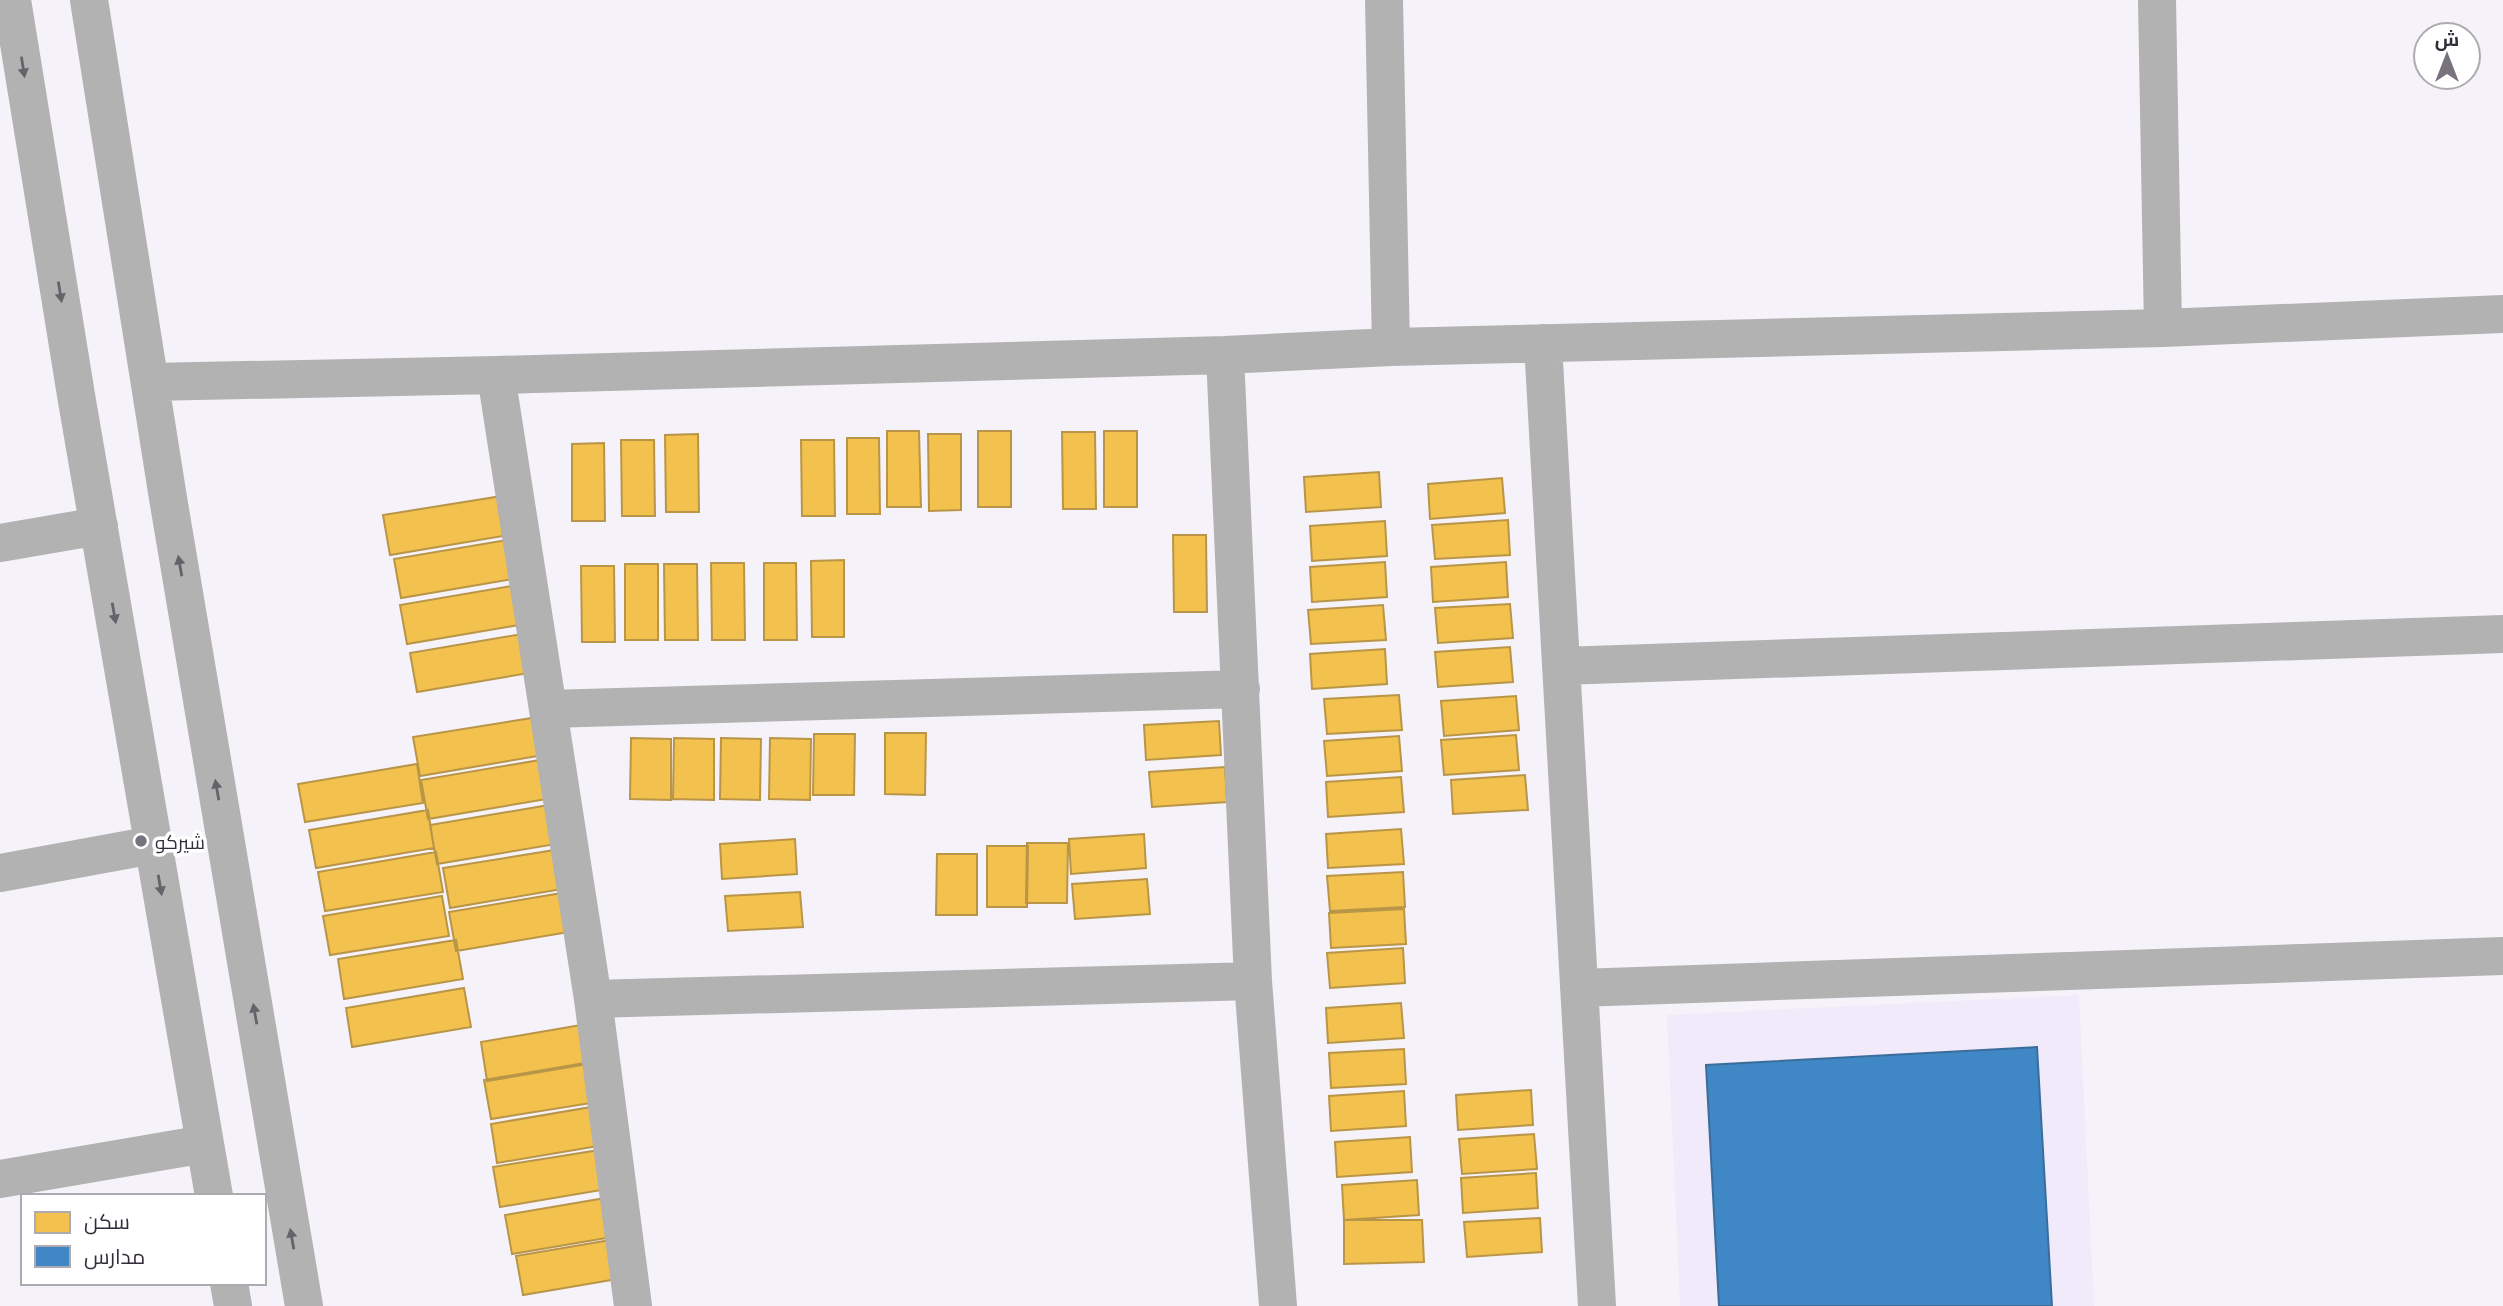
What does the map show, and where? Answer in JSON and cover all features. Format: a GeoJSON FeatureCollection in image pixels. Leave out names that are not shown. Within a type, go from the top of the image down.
{"type":"FeatureCollection","features":[{"type":"Feature","properties":{"kind":"street"},"geometry":{"type":"LineString","coordinates":[[12,0],[214,1194]]}},
{"type":"Feature","properties":{"kind":"street"},"geometry":{"type":"LineString","coordinates":[[89,0],[304,1306]]}},
{"type":"Feature","properties":{"kind":"street"},"geometry":{"type":"LineString","coordinates":[[1384,0],[1391,347]]}},
{"type":"Feature","properties":{"kind":"street"},"geometry":{"type":"LineString","coordinates":[[2157,0],[2163,328]]}},
{"type":"Feature","properties":{"kind":"street"},"geometry":{"type":"LineString","coordinates":[[150,382],[496,375],[1225,355],[1391,347],[2163,328],[2503,314]]}},
{"type":"Feature","properties":{"kind":"street"},"geometry":{"type":"LineString","coordinates":[[1543,343],[1597,1306]]}},
{"type":"Feature","properties":{"kind":"street"},"geometry":{"type":"LineString","coordinates":[[1225,355],[1253,981],[1278,1306]]}},
{"type":"Feature","properties":{"kind":"street"},"geometry":{"type":"LineString","coordinates":[[496,375],[593,999],[633,1306]]}},
{"type":"Feature","properties":{"kind":"street"},"geometry":{"type":"LineString","coordinates":[[0,543],[99,526]]}},
{"type":"Feature","properties":{"kind":"street"},"geometry":{"type":"LineString","coordinates":[[1561,666],[2503,634]]}},
{"type":"Feature","properties":{"kind":"street"},"geometry":{"type":"LineString","coordinates":[[549,709],[1241,689]]}},
{"type":"Feature","properties":{"kind":"street"},"geometry":{"type":"LineString","coordinates":[[0,873],[153,845]]}},
{"type":"Feature","properties":{"kind":"street"},"geometry":{"type":"LineString","coordinates":[[1579,988],[2503,956]]}},
{"type":"Feature","properties":{"kind":"street"},"geometry":{"type":"LineString","coordinates":[[593,999],[1253,981]]}},
{"type":"Feature","properties":{"kind":"street"},"geometry":{"type":"LineString","coordinates":[[0,1179],[205,1144]]}},
{"type":"Feature","properties":{"kind":"street"},"geometry":{"type":"LineString","coordinates":[[229,1285],[233,1306]]}},
{"type":"Feature","properties":{"kind":"shaded area"},"geometry":{"type":"Polygon","coordinates":[[[2079,995],[2094,1306],[1680,1306],[1667,1015],[2079,995]]]}},
{"type":"Feature","properties":{"kind":"building: سكن"},"geometry":{"type":"Polygon","coordinates":[[[887,431],[919,431],[921,507],[887,507],[887,431]]]}},
{"type":"Feature","properties":{"kind":"building: سكن"},"geometry":{"type":"Polygon","coordinates":[[[978,431],[1011,431],[1011,507],[978,507],[978,431]]]}},
{"type":"Feature","properties":{"kind":"building: سكن"},"geometry":{"type":"Polygon","coordinates":[[[1104,431],[1137,431],[1137,507],[1104,507],[1104,431]]]}},
{"type":"Feature","properties":{"kind":"building: سكن"},"geometry":{"type":"Polygon","coordinates":[[[1062,432],[1095,432],[1096,509],[1063,509],[1062,432]]]}},
{"type":"Feature","properties":{"kind":"building: سكن"},"geometry":{"type":"Polygon","coordinates":[[[698,434],[699,512],[666,512],[665,435],[698,434]]]}},
{"type":"Feature","properties":{"kind":"building: سكن"},"geometry":{"type":"Polygon","coordinates":[[[928,434],[961,434],[961,510],[929,511],[928,434]]]}},
{"type":"Feature","properties":{"kind":"building: سكن"},"geometry":{"type":"Polygon","coordinates":[[[847,438],[879,438],[880,514],[847,514],[847,438]]]}},
{"type":"Feature","properties":{"kind":"building: سكن"},"geometry":{"type":"Polygon","coordinates":[[[621,440],[654,440],[655,516],[622,516],[621,440]]]}},
{"type":"Feature","properties":{"kind":"building: سكن"},"geometry":{"type":"Polygon","coordinates":[[[801,440],[834,440],[835,516],[802,516],[801,440]]]}},
{"type":"Feature","properties":{"kind":"building: سكن"},"geometry":{"type":"Polygon","coordinates":[[[604,443],[605,521],[572,521],[572,444],[604,443]]]}},
{"type":"Feature","properties":{"kind":"building: سكن"},"geometry":{"type":"Polygon","coordinates":[[[1379,472],[1381,507],[1306,512],[1304,477],[1379,472]]]}},
{"type":"Feature","properties":{"kind":"building: سكن"},"geometry":{"type":"Polygon","coordinates":[[[1502,478],[1505,513],[1430,519],[1428,484],[1502,478]]]}},
{"type":"Feature","properties":{"kind":"building: سكن"},"geometry":{"type":"Polygon","coordinates":[[[502,496],[509,535],[390,555],[383,515],[502,496]]]}},
{"type":"Feature","properties":{"kind":"building: سكن"},"geometry":{"type":"Polygon","coordinates":[[[1508,520],[1510,555],[1435,559],[1432,525],[1508,520]]]}},
{"type":"Feature","properties":{"kind":"building: سكن"},"geometry":{"type":"Polygon","coordinates":[[[1385,521],[1387,556],[1312,561],[1310,526],[1385,521]]]}},
{"type":"Feature","properties":{"kind":"building: سكن"},"geometry":{"type":"Polygon","coordinates":[[[1173,535],[1206,535],[1207,612],[1174,612],[1173,535]]]}},
{"type":"Feature","properties":{"kind":"building: سكن"},"geometry":{"type":"Polygon","coordinates":[[[513,539],[519,578],[401,598],[394,559],[513,539]]]}},
{"type":"Feature","properties":{"kind":"building: سكن"},"geometry":{"type":"Polygon","coordinates":[[[844,560],[844,637],[812,637],[811,561],[844,560]]]}},
{"type":"Feature","properties":{"kind":"building: سكن"},"geometry":{"type":"Polygon","coordinates":[[[1385,562],[1387,597],[1312,602],[1310,567],[1385,562]]]}},
{"type":"Feature","properties":{"kind":"building: سكن"},"geometry":{"type":"Polygon","coordinates":[[[1506,562],[1508,597],[1433,602],[1431,567],[1506,562]]]}},
{"type":"Feature","properties":{"kind":"building: سكن"},"geometry":{"type":"Polygon","coordinates":[[[711,563],[744,563],[745,640],[712,640],[711,563]]]}},
{"type":"Feature","properties":{"kind":"building: سكن"},"geometry":{"type":"Polygon","coordinates":[[[764,563],[796,563],[797,640],[764,640],[764,563]]]}},
{"type":"Feature","properties":{"kind":"building: سكن"},"geometry":{"type":"Polygon","coordinates":[[[625,564],[658,564],[658,640],[625,640],[625,564]]]}},
{"type":"Feature","properties":{"kind":"building: سكن"},"geometry":{"type":"Polygon","coordinates":[[[664,564],[697,564],[698,640],[665,640],[664,564]]]}},
{"type":"Feature","properties":{"kind":"building: سكن"},"geometry":{"type":"Polygon","coordinates":[[[581,566],[614,566],[615,642],[582,642],[581,566]]]}},
{"type":"Feature","properties":{"kind":"building: سكن"},"geometry":{"type":"Polygon","coordinates":[[[518,585],[525,624],[407,644],[400,605],[518,585]]]}},
{"type":"Feature","properties":{"kind":"building: سكن"},"geometry":{"type":"Polygon","coordinates":[[[1510,604],[1513,638],[1438,643],[1435,608],[1510,604]]]}},
{"type":"Feature","properties":{"kind":"building: سكن"},"geometry":{"type":"Polygon","coordinates":[[[1383,605],[1386,640],[1311,644],[1308,610],[1383,605]]]}},
{"type":"Feature","properties":{"kind":"building: سكن"},"geometry":{"type":"Polygon","coordinates":[[[528,633],[535,672],[417,692],[410,653],[528,633]]]}},
{"type":"Feature","properties":{"kind":"building: سكن"},"geometry":{"type":"Polygon","coordinates":[[[1510,647],[1513,682],[1438,687],[1435,652],[1510,647]]]}},
{"type":"Feature","properties":{"kind":"building: سكن"},"geometry":{"type":"Polygon","coordinates":[[[1385,649],[1387,684],[1312,689],[1310,654],[1385,649]]]}},
{"type":"Feature","properties":{"kind":"building: سكن"},"geometry":{"type":"Polygon","coordinates":[[[1399,695],[1402,730],[1327,734],[1324,699],[1399,695]]]}},
{"type":"Feature","properties":{"kind":"building: سكن"},"geometry":{"type":"Polygon","coordinates":[[[1516,696],[1519,730],[1444,736],[1441,701],[1516,696]]]}},
{"type":"Feature","properties":{"kind":"building: سكن"},"geometry":{"type":"Polygon","coordinates":[[[532,718],[538,756],[420,776],[413,737],[532,718]]]}},
{"type":"Feature","properties":{"kind":"building: سكن"},"geometry":{"type":"Polygon","coordinates":[[[1219,721],[1221,755],[1146,760],[1144,725],[1219,721]]]}},
{"type":"Feature","properties":{"kind":"building: سكن"},"geometry":{"type":"Polygon","coordinates":[[[885,733],[926,733],[925,795],[885,794],[885,733]]]}},
{"type":"Feature","properties":{"kind":"building: سكن"},"geometry":{"type":"Polygon","coordinates":[[[814,734],[855,734],[854,795],[813,795],[814,734]]]}},
{"type":"Feature","properties":{"kind":"building: سكن"},"geometry":{"type":"Polygon","coordinates":[[[1516,735],[1519,770],[1444,775],[1441,740],[1516,735]]]}},
{"type":"Feature","properties":{"kind":"building: سكن"},"geometry":{"type":"Polygon","coordinates":[[[1399,736],[1402,771],[1327,776],[1324,741],[1399,736]]]}},
{"type":"Feature","properties":{"kind":"building: سكن"},"geometry":{"type":"Polygon","coordinates":[[[631,738],[671,739],[671,800],[630,799],[631,738]]]}},
{"type":"Feature","properties":{"kind":"building: سكن"},"geometry":{"type":"Polygon","coordinates":[[[674,738],[714,739],[714,800],[673,799],[674,738]]]}},
{"type":"Feature","properties":{"kind":"building: سكن"},"geometry":{"type":"Polygon","coordinates":[[[721,738],[761,739],[760,800],[720,799],[721,738]]]}},
{"type":"Feature","properties":{"kind":"building: سكن"},"geometry":{"type":"Polygon","coordinates":[[[770,738],[811,739],[810,800],[769,799],[770,738]]]}},
{"type":"Feature","properties":{"kind":"building: سكن"},"geometry":{"type":"Polygon","coordinates":[[[540,760],[547,799],[428,819],[421,780],[540,760]]]}},
{"type":"Feature","properties":{"kind":"building: سكن"},"geometry":{"type":"Polygon","coordinates":[[[417,764],[423,803],[305,822],[298,784],[417,764]]]}},
{"type":"Feature","properties":{"kind":"building: سكن"},"geometry":{"type":"Polygon","coordinates":[[[1225,767],[1227,802],[1152,807],[1149,772],[1225,767]]]}},
{"type":"Feature","properties":{"kind":"building: سكن"},"geometry":{"type":"Polygon","coordinates":[[[1525,775],[1528,810],[1453,814],[1451,780],[1525,775]]]}},
{"type":"Feature","properties":{"kind":"building: سكن"},"geometry":{"type":"Polygon","coordinates":[[[1401,777],[1404,812],[1328,817],[1326,782],[1401,777]]]}},
{"type":"Feature","properties":{"kind":"building: سكن"},"geometry":{"type":"Polygon","coordinates":[[[549,805],[556,844],[437,864],[430,825],[549,805]]]}},
{"type":"Feature","properties":{"kind":"building: سكن"},"geometry":{"type":"Polygon","coordinates":[[[428,810],[434,848],[316,868],[309,830],[428,810]]]}},
{"type":"Feature","properties":{"kind":"building: سكن"},"geometry":{"type":"Polygon","coordinates":[[[1401,829],[1404,864],[1328,868],[1326,834],[1401,829]]]}},
{"type":"Feature","properties":{"kind":"building: سكن"},"geometry":{"type":"Polygon","coordinates":[[[1144,834],[1146,868],[1071,874],[1069,839],[1144,834]]]}},
{"type":"Feature","properties":{"kind":"building: سكن"},"geometry":{"type":"Polygon","coordinates":[[[795,839],[797,874],[722,879],[720,844],[795,839]]]}},
{"type":"Feature","properties":{"kind":"building: سكن"},"geometry":{"type":"Polygon","coordinates":[[[1027,843],[1068,843],[1067,903],[1026,903],[1027,843]]]}},
{"type":"Feature","properties":{"kind":"building: سكن"},"geometry":{"type":"Polygon","coordinates":[[[987,846],[1028,846],[1027,907],[987,907],[987,846]]]}},
{"type":"Feature","properties":{"kind":"building: سكن"},"geometry":{"type":"Polygon","coordinates":[[[561,849],[568,888],[450,908],[443,868],[561,849]]]}},
{"type":"Feature","properties":{"kind":"building: سكن"},"geometry":{"type":"Polygon","coordinates":[[[436,852],[443,892],[325,911],[318,872],[436,852]]]}},
{"type":"Feature","properties":{"kind":"building: سكن"},"geometry":{"type":"Polygon","coordinates":[[[937,854],[977,854],[977,915],[936,915],[937,854]]]}},
{"type":"Feature","properties":{"kind":"building: سكن"},"geometry":{"type":"Polygon","coordinates":[[[1403,872],[1405,907],[1330,911],[1327,876],[1403,872]]]}},
{"type":"Feature","properties":{"kind":"building: سكن"},"geometry":{"type":"Polygon","coordinates":[[[1147,879],[1150,914],[1075,919],[1072,884],[1147,879]]]}},
{"type":"Feature","properties":{"kind":"building: سكن"},"geometry":{"type":"Polygon","coordinates":[[[568,892],[575,931],[456,951],[449,912],[568,892]]]}},
{"type":"Feature","properties":{"kind":"building: سكن"},"geometry":{"type":"Polygon","coordinates":[[[800,892],[803,927],[728,931],[725,896],[800,892]]]}},
{"type":"Feature","properties":{"kind":"building: سكن"},"geometry":{"type":"Polygon","coordinates":[[[442,896],[449,936],[330,955],[323,916],[442,896]]]}},
{"type":"Feature","properties":{"kind":"building: سكن"},"geometry":{"type":"Polygon","coordinates":[[[1404,909],[1406,944],[1331,948],[1329,913],[1404,909]]]}},
{"type":"Feature","properties":{"kind":"building: سكن"},"geometry":{"type":"Polygon","coordinates":[[[456,940],[463,979],[344,999],[338,959],[456,940]]]}},
{"type":"Feature","properties":{"kind":"building: سكن"},"geometry":{"type":"Polygon","coordinates":[[[1403,948],[1405,983],[1330,988],[1327,953],[1403,948]]]}},
{"type":"Feature","properties":{"kind":"building: سكن"},"geometry":{"type":"Polygon","coordinates":[[[464,988],[471,1027],[352,1047],[346,1008],[464,988]]]}},
{"type":"Feature","properties":{"kind":"building: سكن"},"geometry":{"type":"Polygon","coordinates":[[[1401,1003],[1404,1038],[1328,1043],[1326,1008],[1401,1003]]]}},
{"type":"Feature","properties":{"kind":"building: سكن"},"geometry":{"type":"Polygon","coordinates":[[[599,1022],[606,1061],[487,1081],[481,1042],[599,1022]]]}},
{"type":"Feature","properties":{"kind":"building: سكن"},"geometry":{"type":"Polygon","coordinates":[[[1404,1049],[1406,1084],[1331,1088],[1329,1053],[1404,1049]]]}},
{"type":"Feature","properties":{"kind":"building: سكن"},"geometry":{"type":"Polygon","coordinates":[[[603,1060],[610,1100],[491,1119],[484,1080],[603,1060]]]}},
{"type":"Feature","properties":{"kind":"building: سكن"},"geometry":{"type":"Polygon","coordinates":[[[1531,1090],[1533,1125],[1458,1130],[1456,1095],[1531,1090]]]}},
{"type":"Feature","properties":{"kind":"building: سكن"},"geometry":{"type":"Polygon","coordinates":[[[1404,1091],[1406,1126],[1331,1131],[1329,1096],[1404,1091]]]}},
{"type":"Feature","properties":{"kind":"building: سكن"},"geometry":{"type":"Polygon","coordinates":[[[609,1104],[616,1143],[497,1163],[491,1124],[609,1104]]]}},
{"type":"Feature","properties":{"kind":"building: سكن"},"geometry":{"type":"Polygon","coordinates":[[[1534,1134],[1537,1169],[1462,1174],[1459,1139],[1534,1134]]]}},
{"type":"Feature","properties":{"kind":"building: سكن"},"geometry":{"type":"Polygon","coordinates":[[[1410,1137],[1412,1172],[1337,1177],[1335,1142],[1410,1137]]]}},
{"type":"Feature","properties":{"kind":"building: سكن"},"geometry":{"type":"Polygon","coordinates":[[[612,1148],[619,1187],[500,1207],[493,1167],[612,1148]]]}},
{"type":"Feature","properties":{"kind":"building: سكن"},"geometry":{"type":"Polygon","coordinates":[[[1536,1173],[1538,1208],[1463,1213],[1461,1178],[1536,1173]]]}},
{"type":"Feature","properties":{"kind":"building: سكن"},"geometry":{"type":"Polygon","coordinates":[[[1417,1180],[1419,1215],[1344,1220],[1342,1185],[1417,1180]]]}},
{"type":"Feature","properties":{"kind":"building: سكن"},"geometry":{"type":"Polygon","coordinates":[[[623,1195],[630,1234],[512,1254],[505,1215],[623,1195]]]}},
{"type":"Feature","properties":{"kind":"building: سكن"},"geometry":{"type":"Polygon","coordinates":[[[1540,1218],[1542,1252],[1467,1257],[1464,1222],[1540,1218]]]}},
{"type":"Feature","properties":{"kind":"building: سكن"},"geometry":{"type":"Polygon","coordinates":[[[1344,1220],[1422,1220],[1424,1262],[1344,1264],[1344,1220]]]}},
{"type":"Feature","properties":{"kind":"building: سكن"},"geometry":{"type":"Polygon","coordinates":[[[634,1236],[641,1275],[523,1295],[516,1256],[634,1236]]]}},
{"type":"Feature","properties":{"kind":"building: مدارس"},"geometry":{"type":"Polygon","coordinates":[[[2037,1047],[2052,1306],[1719,1306],[1706,1065],[2037,1047]]]}},
{"type":"Feature","properties":{"kind":"place","name":"شيركو"},"geometry":{"type":"Point","coordinates":[141,841]}}]}
